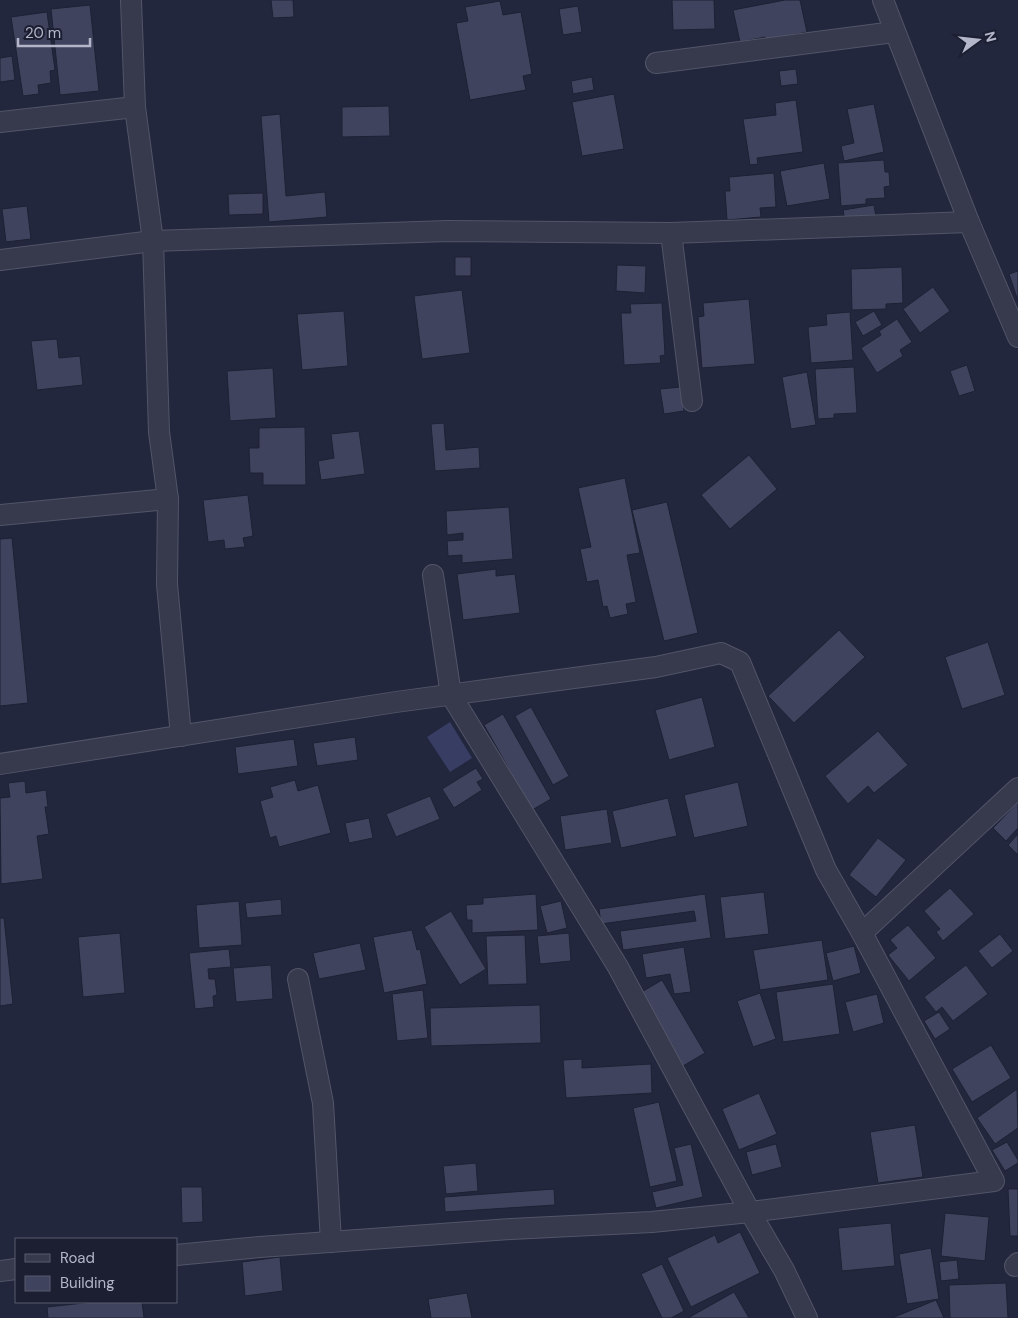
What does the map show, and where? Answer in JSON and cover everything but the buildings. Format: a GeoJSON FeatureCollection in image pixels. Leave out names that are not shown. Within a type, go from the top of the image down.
{"type":"FeatureCollection","features":[{"type":"Feature","properties":{"kind":"street"},"geometry":{"type":"LineString","coordinates":[[131,0],[135,107],[154,241],[158,432],[168,499],[167,584],[181,736]]}},
{"type":"Feature","properties":{"kind":"street"},"geometry":{"type":"LineString","coordinates":[[883,0],[969,222],[1018,338]]}},
{"type":"Feature","properties":{"kind":"street"},"geometry":{"type":"LineString","coordinates":[[656,63],[894,32]]}},
{"type":"Feature","properties":{"kind":"street"},"geometry":{"type":"LineString","coordinates":[[0,122],[135,107]]}},
{"type":"Feature","properties":{"kind":"street"},"geometry":{"type":"LineString","coordinates":[[0,260],[154,241],[448,231],[670,233],[969,222]]}},
{"type":"Feature","properties":{"kind":"street"},"geometry":{"type":"LineString","coordinates":[[670,233],[692,401]]}},
{"type":"Feature","properties":{"kind":"street"},"geometry":{"type":"LineString","coordinates":[[0,515],[168,499]]}},
{"type":"Feature","properties":{"kind":"street"},"geometry":{"type":"LineString","coordinates":[[432,575],[452,695],[618,967],[750,1212],[784,1270],[807,1318]]}},
{"type":"Feature","properties":{"kind":"street"},"geometry":{"type":"LineString","coordinates":[[0,764],[396,702],[656,667],[721,653],[740,662],[826,870],[862,933],[994,1181],[750,1212],[652,1222],[511,1229],[178,1254]]}},
{"type":"Feature","properties":{"kind":"street"},"geometry":{"type":"LineString","coordinates":[[990,813],[1018,772]]}},
{"type":"Feature","properties":{"kind":"street"},"geometry":{"type":"LineString","coordinates":[[862,933],[1018,788]]}},
{"type":"Feature","properties":{"kind":"street"},"geometry":{"type":"LineString","coordinates":[[298,978],[323,1103],[331,1242]]}},
{"type":"Feature","properties":{"kind":"street"},"geometry":{"type":"LineString","coordinates":[[0,1271],[15,1269]]}},
{"type":"Feature","properties":{"kind":"water"},"geometry":{"type":"Polygon","coordinates":[[[450,722],[472,758],[450,772],[427,737],[450,722]]]}}]}
